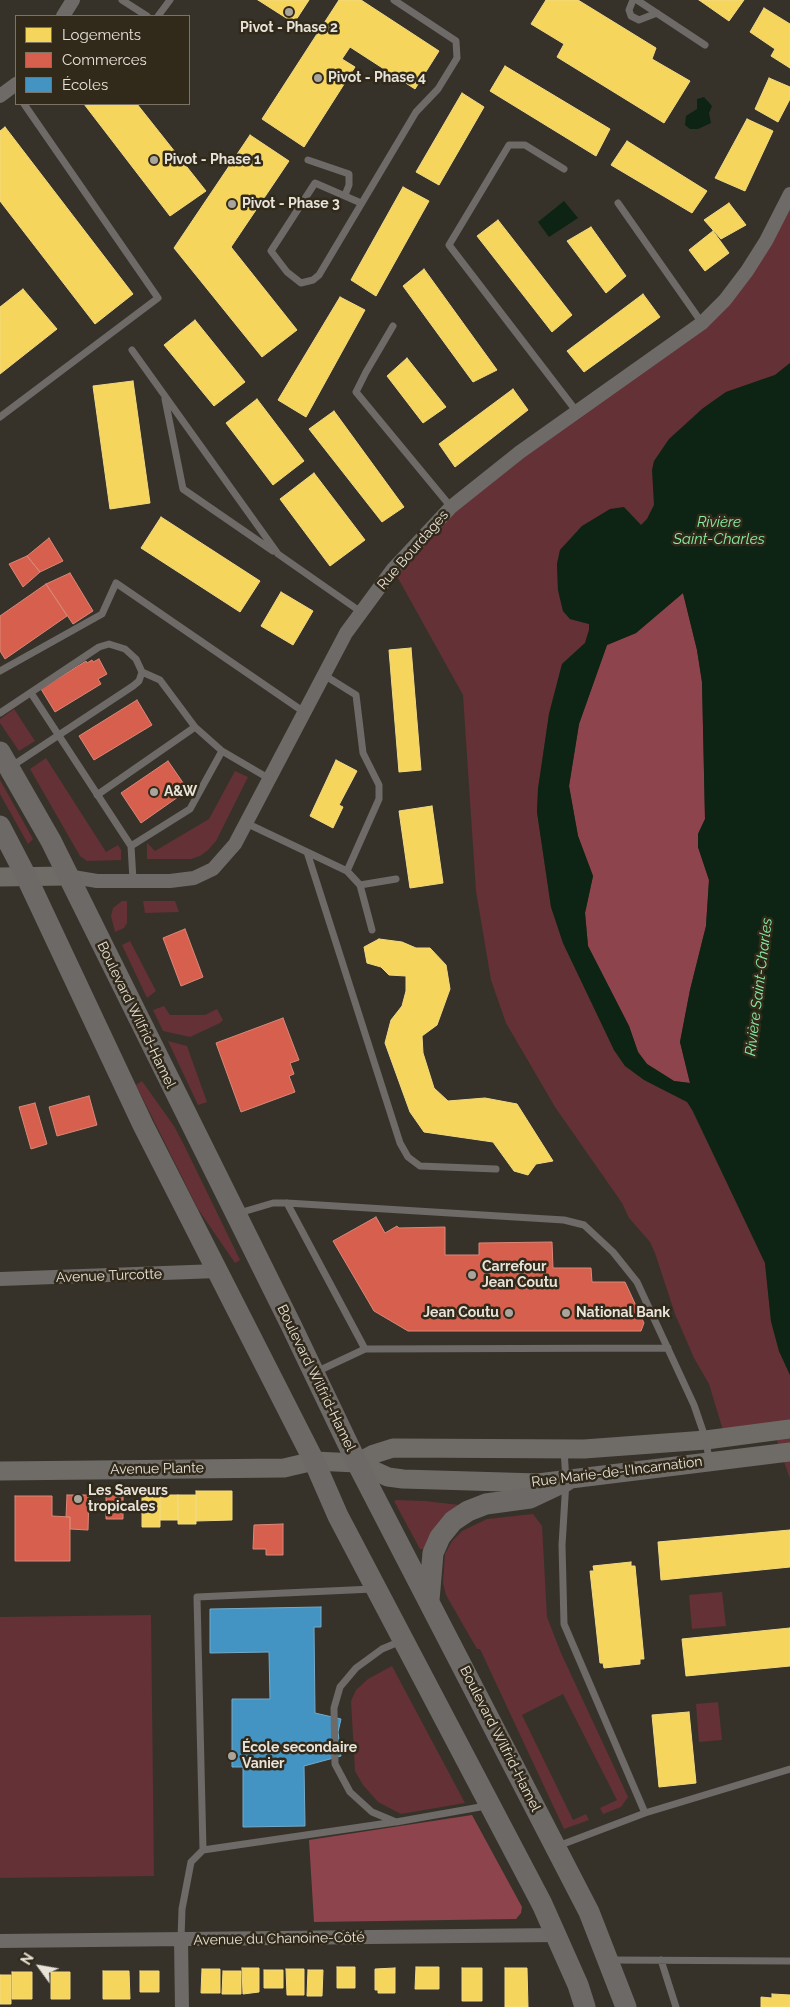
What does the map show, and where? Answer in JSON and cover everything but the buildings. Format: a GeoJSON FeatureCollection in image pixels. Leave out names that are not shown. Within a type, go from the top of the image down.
{"type":"FeatureCollection","features":[{"type":"Feature","properties":{"kind":"main road","name":"Boulevard Wilfrid-Hamel"},"geometry":{"type":"LineString","coordinates":[[5,760],[51,841],[357,1463],[589,1912],[626,2007]]}},
{"type":"Feature","properties":{"kind":"main road"},"geometry":{"type":"LineString","coordinates":[[0,826],[26,876],[143,1125],[314,1461],[338,1516],[557,1936],[586,2007]]}},
{"type":"Feature","properties":{"kind":"main road"},"geometry":{"type":"LineString","coordinates":[[0,877],[67,876]]}},
{"type":"Feature","properties":{"kind":"main road","name":"Rue Marie-de-l'Incarnation"},"geometry":{"type":"LineString","coordinates":[[357,1463],[374,1454],[393,1448],[564,1450],[706,1440],[790,1430]]}},
{"type":"Feature","properties":{"kind":"main road","name":"Rue Marie-de-l'Incarnation"},"geometry":{"type":"LineString","coordinates":[[314,1461],[357,1463],[388,1477],[403,1479],[498,1483],[566,1481],[790,1452]]}},
{"type":"Feature","properties":{"kind":"main road","name":"Avenue Plante"},"geometry":{"type":"LineString","coordinates":[[0,1471],[284,1468],[314,1461]]}},
{"type":"Feature","properties":{"kind":"main road"},"geometry":{"type":"LineString","coordinates":[[429,1600],[433,1553],[440,1537],[452,1521],[468,1511],[486,1504],[530,1498],[566,1481]]}},
{"type":"Feature","properties":{"kind":"street"},"geometry":{"type":"LineString","coordinates":[[63,15],[73,0]]}},
{"type":"Feature","properties":{"kind":"street"},"geometry":{"type":"LineString","coordinates":[[0,96],[15,88]]}},
{"type":"Feature","properties":{"kind":"street","name":"Rue Bourdages"},"geometry":{"type":"LineString","coordinates":[[67,876],[97,881],[170,881],[194,878],[213,869],[235,844],[268,778],[324,675],[361,612],[393,569],[451,507],[520,452],[702,323],[725,300],[747,272],[766,241],[790,194]]}},
{"type":"Feature","properties":{"kind":"street","name":"Avenue Turcotte"},"geometry":{"type":"LineString","coordinates":[[0,1279],[218,1271]]}},
{"type":"Feature","properties":{"kind":"street","name":"Avenue du Chanoine-Côté"},"geometry":{"type":"LineString","coordinates":[[0,1941],[557,1936]]}},
{"type":"Feature","properties":{"kind":"street"},"geometry":{"type":"LineString","coordinates":[[181,1940],[182,2007]]}},
{"type":"Feature","properties":{"kind":"lane"},"geometry":{"type":"LineString","coordinates":[[122,0],[145,15]]}},
{"type":"Feature","properties":{"kind":"lane"},"geometry":{"type":"LineString","coordinates":[[159,15],[170,0]]}},
{"type":"Feature","properties":{"kind":"lane"},"geometry":{"type":"LineString","coordinates":[[361,204],[345,195],[314,183],[271,251],[287,272],[301,283],[313,280],[319,275],[416,112],[438,89],[457,58],[456,41],[394,0]]}},
{"type":"Feature","properties":{"kind":"lane"},"geometry":{"type":"LineString","coordinates":[[633,0],[629,10],[631,16],[639,20],[657,13]]}},
{"type":"Feature","properties":{"kind":"lane"},"geometry":{"type":"LineString","coordinates":[[642,1],[705,45]]}},
{"type":"Feature","properties":{"kind":"lane"},"geometry":{"type":"LineString","coordinates":[[0,417],[158,298],[25,105]]}},
{"type":"Feature","properties":{"kind":"lane"},"geometry":{"type":"LineString","coordinates":[[564,169],[525,145],[509,145],[449,245],[577,412]]}},
{"type":"Feature","properties":{"kind":"lane"},"geometry":{"type":"LineString","coordinates":[[308,160],[349,174],[349,185],[345,195]]}},
{"type":"Feature","properties":{"kind":"lane"},"geometry":{"type":"LineString","coordinates":[[618,204],[702,323]]}},
{"type":"Feature","properties":{"kind":"lane"},"geometry":{"type":"LineString","coordinates":[[394,326],[356,392],[451,507]]}},
{"type":"Feature","properties":{"kind":"lane"},"geometry":{"type":"LineString","coordinates":[[132,350],[278,554]]}},
{"type":"Feature","properties":{"kind":"lane"},"geometry":{"type":"LineString","coordinates":[[164,394],[183,489],[361,612]]}},
{"type":"Feature","properties":{"kind":"lane"},"geometry":{"type":"LineString","coordinates":[[0,671],[102,614],[116,584],[304,712]]}},
{"type":"Feature","properties":{"kind":"lane"},"geometry":{"type":"LineString","coordinates":[[0,713],[99,647],[109,644],[125,649],[136,659],[142,672],[160,680],[195,727],[222,751],[268,778]]}},
{"type":"Feature","properties":{"kind":"lane"},"geometry":{"type":"LineString","coordinates":[[5,760],[58,734],[133,686],[139,681],[142,672]]}},
{"type":"Feature","properties":{"kind":"lane"},"geometry":{"type":"LineString","coordinates":[[324,675],[356,695],[363,753],[379,785],[378,799],[347,871]]}},
{"type":"Feature","properties":{"kind":"lane"},"geometry":{"type":"LineString","coordinates":[[31,693],[130,846],[133,880]]}},
{"type":"Feature","properties":{"kind":"lane"},"geometry":{"type":"LineString","coordinates":[[97,795],[195,727]]}},
{"type":"Feature","properties":{"kind":"lane"},"geometry":{"type":"LineString","coordinates":[[130,846],[190,810],[222,751]]}},
{"type":"Feature","properties":{"kind":"lane"},"geometry":{"type":"LineString","coordinates":[[246,823],[347,871],[360,884],[372,930]]}},
{"type":"Feature","properties":{"kind":"lane"},"geometry":{"type":"LineString","coordinates":[[307,852],[400,1143],[408,1157],[420,1166],[496,1168]]}},
{"type":"Feature","properties":{"kind":"lane"},"geometry":{"type":"LineString","coordinates":[[360,884],[396,879]]}},
{"type":"Feature","properties":{"kind":"lane"},"geometry":{"type":"LineString","coordinates":[[236,1214],[273,1203],[287,1203],[564,1220],[584,1225],[613,1252],[637,1282],[694,1405],[706,1440],[709,1462]]}},
{"type":"Feature","properties":{"kind":"lane"},"geometry":{"type":"LineString","coordinates":[[287,1203],[365,1349]]}},
{"type":"Feature","properties":{"kind":"lane"},"geometry":{"type":"LineString","coordinates":[[314,1373],[365,1349],[668,1348]]}},
{"type":"Feature","properties":{"kind":"lane"},"geometry":{"type":"LineString","coordinates":[[564,1450],[566,1481],[562,1545],[564,1624],[645,1814]]}},
{"type":"Feature","properties":{"kind":"lane"},"geometry":{"type":"LineString","coordinates":[[203,1850],[197,1597],[376,1589]]}},
{"type":"Feature","properties":{"kind":"lane"},"geometry":{"type":"LineString","coordinates":[[396,1822],[372,1812],[350,1792],[335,1764],[334,1708],[340,1687],[356,1668],[382,1649],[403,1640]]}},
{"type":"Feature","properties":{"kind":"lane"},"geometry":{"type":"LineString","coordinates":[[555,1847],[645,1814],[790,1769]]}},
{"type":"Feature","properties":{"kind":"lane"},"geometry":{"type":"LineString","coordinates":[[181,1940],[182,1909],[191,1862],[203,1850],[396,1822],[489,1805]]}},
{"type":"Feature","properties":{"kind":"lane"},"geometry":{"type":"LineString","coordinates":[[609,1960],[790,1961]]}},
{"type":"Feature","properties":{"kind":"lane"},"geometry":{"type":"LineString","coordinates":[[661,1960],[676,2007]]}},
{"type":"Feature","properties":{"kind":"shaded area"},"geometry":{"type":"Polygon","coordinates":[[[790,194],[790,363],[775,375],[726,392],[702,409],[654,497],[654,505],[647,519],[641,525],[635,520],[582,526],[560,550],[557,564],[558,590],[563,611],[570,619],[589,624],[589,630],[585,643],[562,664],[549,714],[538,789],[537,812],[551,907],[563,943],[614,1050],[625,1066],[688,1102],[765,1263],[771,1322],[779,1351],[790,1375],[790,1479],[774,1432],[725,1437],[709,1384],[694,1358],[675,1314],[650,1242],[629,1218],[622,1203],[555,1107],[506,1023],[491,980],[476,891],[463,695],[393,569],[430,528],[725,300],[790,194]]]}},
{"type":"Feature","properties":{"kind":"shaded area"},"geometry":{"type":"Polygon","coordinates":[[[683,593],[697,650],[702,682],[705,819],[698,834],[698,847],[709,880],[706,926],[690,990],[680,1042],[690,1083],[674,1081],[647,1064],[638,1052],[629,1026],[588,946],[585,913],[593,876],[578,836],[569,786],[579,724],[607,645],[636,633],[683,593]]]}},
{"type":"Feature","properties":{"kind":"shaded area"},"geometry":{"type":"Polygon","coordinates":[[[14,709],[35,741],[19,751],[0,723],[0,719],[14,709]]]}},
{"type":"Feature","properties":{"kind":"shaded area"},"geometry":{"type":"Polygon","coordinates":[[[46,758],[106,852],[118,845],[121,850],[121,860],[87,861],[80,856],[30,769],[46,758]]]}},
{"type":"Feature","properties":{"kind":"shaded area"},"geometry":{"type":"Polygon","coordinates":[[[235,771],[248,777],[216,841],[208,850],[200,856],[191,859],[147,859],[147,843],[155,851],[209,819],[235,771]]]}},
{"type":"Feature","properties":{"kind":"shaded area"},"geometry":{"type":"Polygon","coordinates":[[[0,780],[33,839],[28,844],[0,794],[0,780]]]}},
{"type":"Feature","properties":{"kind":"shaded area"},"geometry":{"type":"Polygon","coordinates":[[[122,901],[127,901],[127,923],[124,928],[115,932],[111,916],[113,908],[122,901]]]}},
{"type":"Feature","properties":{"kind":"shaded area"},"geometry":{"type":"Polygon","coordinates":[[[143,901],[175,901],[179,912],[145,913],[143,901]]]}},
{"type":"Feature","properties":{"kind":"shaded area"},"geometry":{"type":"Polygon","coordinates":[[[130,941],[156,991],[147,998],[122,945],[130,941]]]}},
{"type":"Feature","properties":{"kind":"shaded area"},"geometry":{"type":"Polygon","coordinates":[[[164,1006],[170,1015],[205,1015],[217,1009],[223,1020],[190,1037],[163,1031],[153,1010],[164,1006]]]}},
{"type":"Feature","properties":{"kind":"shaded area"},"geometry":{"type":"Polygon","coordinates":[[[168,1041],[187,1046],[207,1102],[198,1105],[168,1041]]]}},
{"type":"Feature","properties":{"kind":"shaded area"},"geometry":{"type":"Polygon","coordinates":[[[142,1081],[174,1126],[185,1147],[240,1260],[235,1263],[198,1209],[136,1085],[142,1081]]]}},
{"type":"Feature","properties":{"kind":"shaded area"},"geometry":{"type":"Polygon","coordinates":[[[394,1501],[468,1506],[426,1549],[420,1549],[394,1501]]]}},
{"type":"Feature","properties":{"kind":"shaded area"},"geometry":{"type":"Polygon","coordinates":[[[533,1514],[542,1526],[547,1617],[561,1653],[628,1797],[621,1807],[603,1814],[600,1808],[617,1800],[563,1694],[522,1715],[573,1820],[586,1814],[589,1820],[564,1829],[480,1649],[477,1649],[446,1595],[443,1583],[445,1554],[452,1541],[462,1531],[487,1519],[533,1514]]]}},
{"type":"Feature","properties":{"kind":"shaded area"},"geometry":{"type":"Polygon","coordinates":[[[722,1592],[726,1626],[692,1629],[689,1595],[722,1592]]]}},
{"type":"Feature","properties":{"kind":"shaded area"},"geometry":{"type":"Polygon","coordinates":[[[151,1615],[154,1876],[0,1878],[0,1617],[151,1615]]]}},
{"type":"Feature","properties":{"kind":"shaded area"},"geometry":{"type":"Polygon","coordinates":[[[392,1666],[465,1803],[401,1814],[378,1802],[363,1785],[355,1771],[351,1701],[356,1690],[368,1679],[392,1666]]]}},
{"type":"Feature","properties":{"kind":"shaded area"},"geometry":{"type":"Polygon","coordinates":[[[718,1702],[722,1740],[699,1742],[696,1704],[718,1702]]]}},
{"type":"Feature","properties":{"kind":"shaded area"},"geometry":{"type":"Polygon","coordinates":[[[472,1815],[522,1907],[521,1913],[516,1919],[314,1922],[309,1840],[472,1815]]]}},
{"type":"Feature","properties":{"kind":"water"},"geometry":{"type":"Polygon","coordinates":[[[704,97],[712,106],[709,113],[711,123],[698,129],[690,129],[685,125],[686,116],[697,109],[697,99],[704,97]]]}},
{"type":"Feature","properties":{"kind":"water"},"geometry":{"type":"Polygon","coordinates":[[[564,201],[578,218],[549,237],[538,222],[564,201]]]}},
{"type":"Feature","properties":{"kind":"water","name":"Rivière Saint-Charles"},"geometry":{"type":"Polygon","coordinates":[[[790,363],[790,1375],[779,1351],[771,1321],[765,1263],[693,1111],[687,1102],[644,1080],[625,1066],[614,1050],[563,943],[551,907],[537,812],[538,789],[549,714],[562,664],[585,643],[589,630],[589,624],[570,619],[563,611],[558,590],[557,564],[560,550],[582,526],[610,509],[624,507],[641,525],[647,519],[654,505],[652,470],[654,461],[669,439],[702,409],[726,392],[775,375],[790,363]],[[683,593],[636,633],[607,645],[579,724],[569,786],[578,836],[593,876],[585,913],[588,946],[629,1026],[638,1052],[647,1064],[674,1081],[690,1083],[680,1042],[690,990],[706,926],[709,880],[698,847],[698,834],[705,819],[702,682],[697,650],[683,593]]]}},
{"type":"Feature","properties":{"kind":"place","name":"Pivot - Phase 2"},"geometry":{"type":"Point","coordinates":[289,12]}},
{"type":"Feature","properties":{"kind":"place","name":"Pivot - Phase 4"},"geometry":{"type":"Point","coordinates":[318,78]}},
{"type":"Feature","properties":{"kind":"place","name":"Pivot - Phase 1"},"geometry":{"type":"Point","coordinates":[154,160]}},
{"type":"Feature","properties":{"kind":"place","name":"Pivot - Phase 3"},"geometry":{"type":"Point","coordinates":[232,204]}},
{"type":"Feature","properties":{"kind":"place","name":"A&W"},"geometry":{"type":"Point","coordinates":[154,792]}},
{"type":"Feature","properties":{"kind":"place","name":"Carrefour Jean Coutu"},"geometry":{"type":"Point","coordinates":[472,1275]}},
{"type":"Feature","properties":{"kind":"place","name":"Jean Coutu"},"geometry":{"type":"Point","coordinates":[509,1313]}},
{"type":"Feature","properties":{"kind":"place","name":"National Bank"},"geometry":{"type":"Point","coordinates":[566,1313]}},
{"type":"Feature","properties":{"kind":"place","name":"Les Saveurs tropicales"},"geometry":{"type":"Point","coordinates":[78,1499]}},
{"type":"Feature","properties":{"kind":"place","name":"École secondaire Vanier"},"geometry":{"type":"Point","coordinates":[232,1756]}}]}
